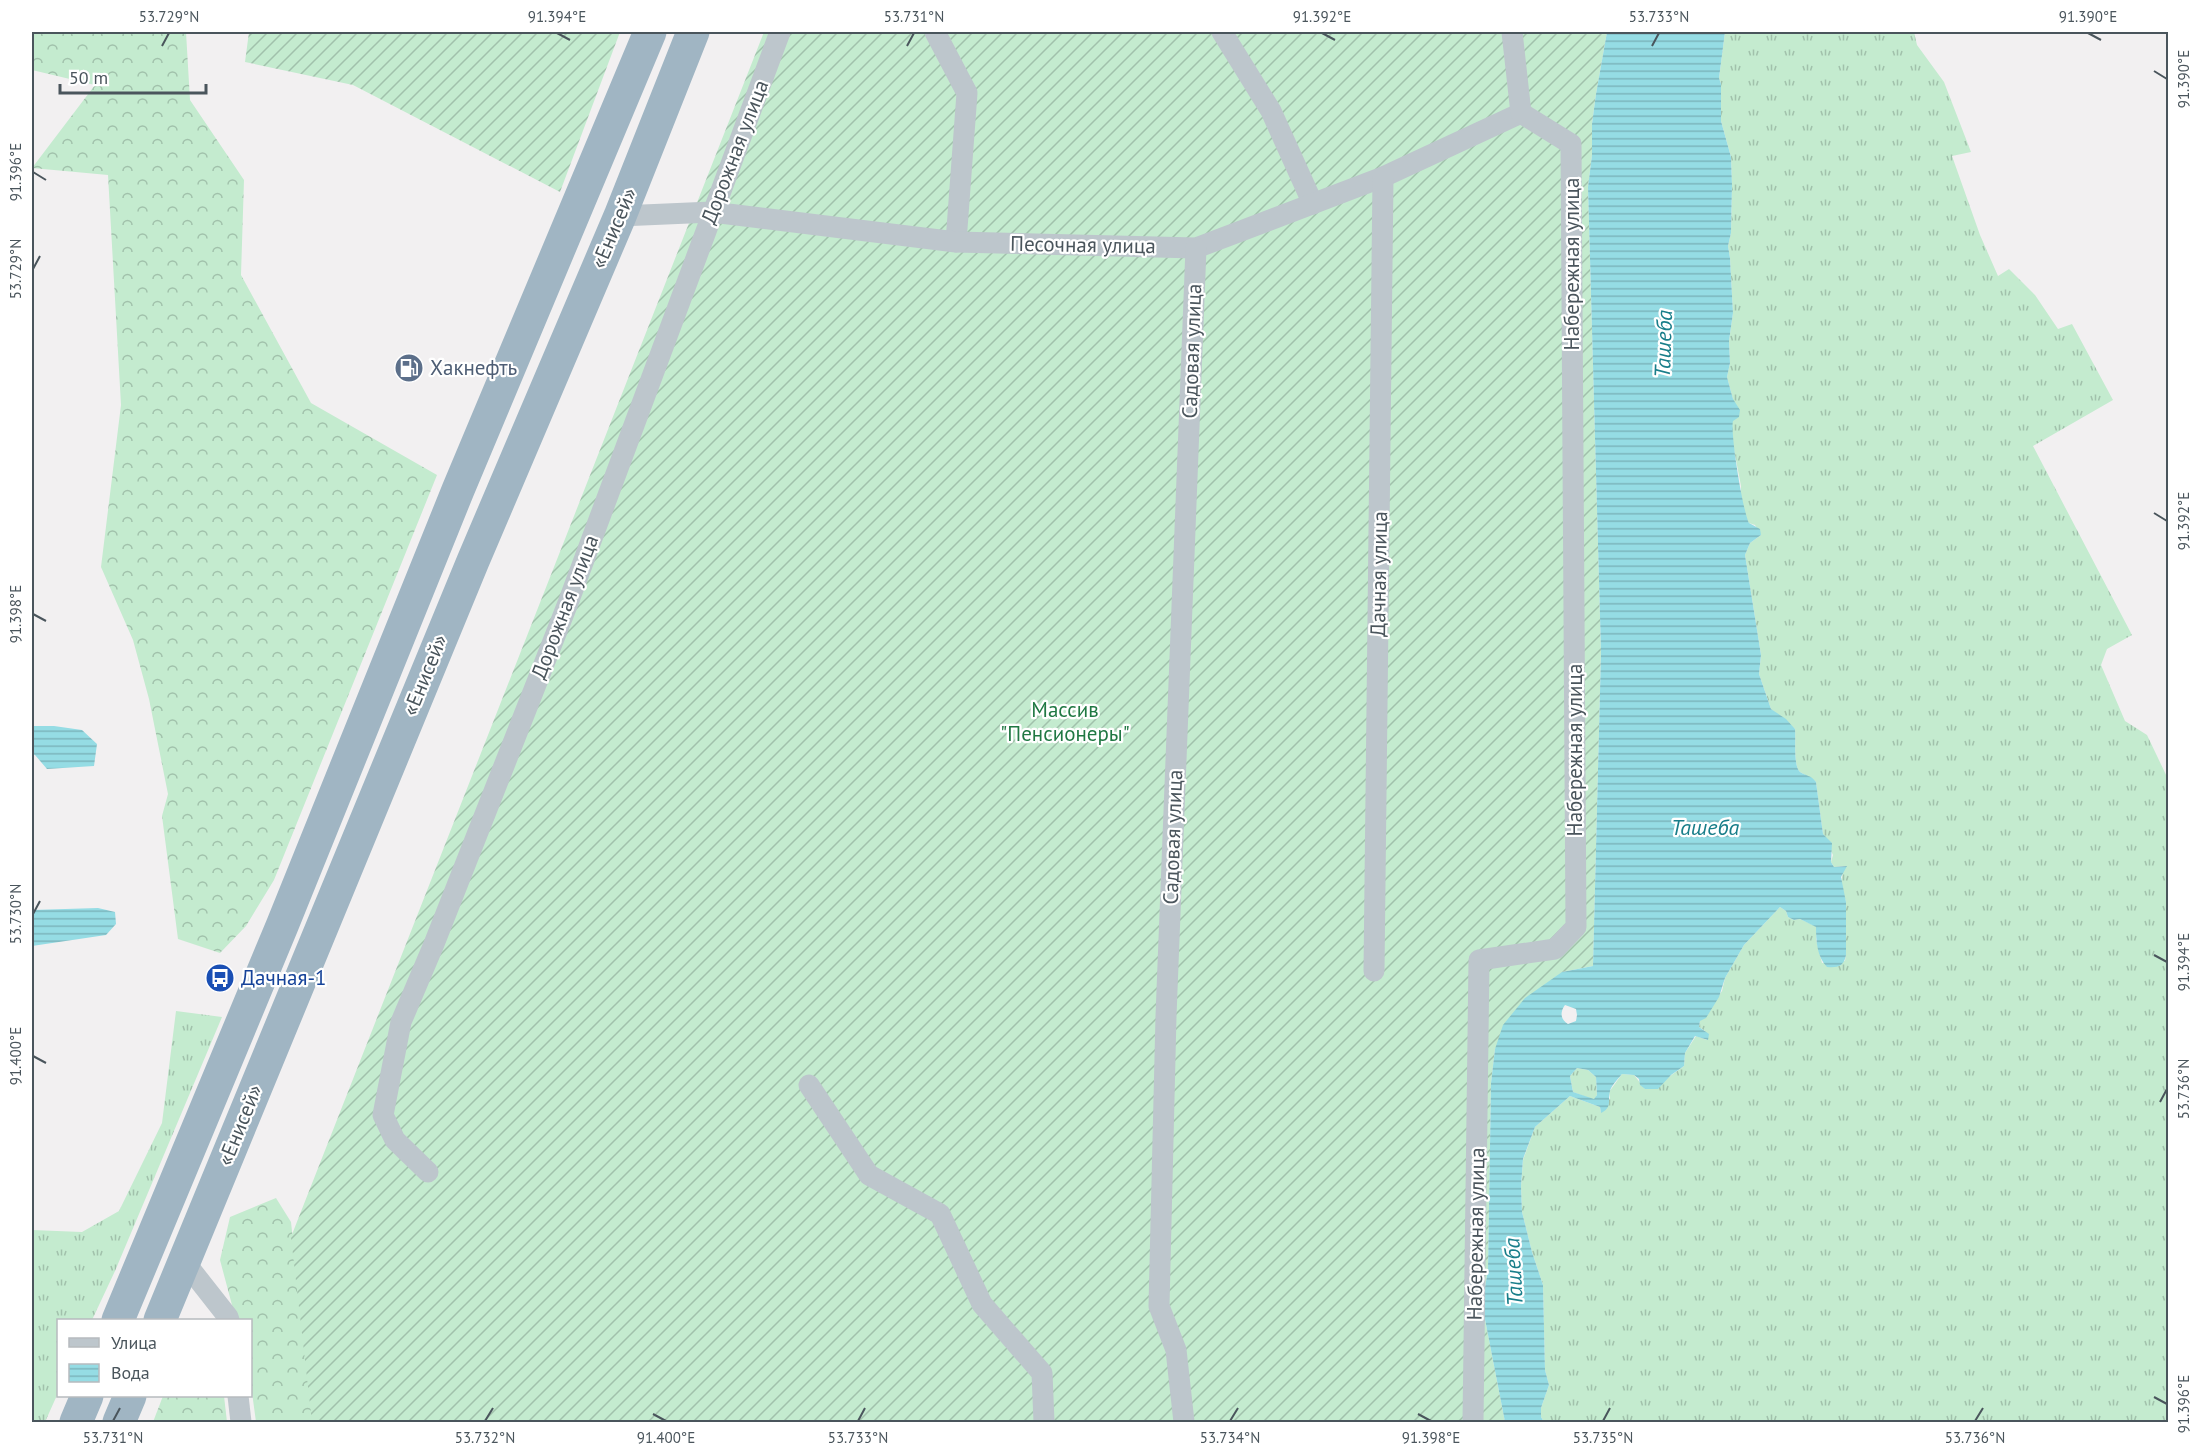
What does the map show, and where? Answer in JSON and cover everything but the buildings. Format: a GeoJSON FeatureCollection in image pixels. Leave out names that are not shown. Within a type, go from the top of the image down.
{"type":"FeatureCollection","features":[{"type":"Feature","properties":{"kind":"highway","name":"«Енисей»"},"geometry":{"type":"LineString","coordinates":[[118,1319],[282,926],[458,490],[650,32]]}},
{"type":"Feature","properties":{"kind":"highway","name":"«Енисей»"},"geometry":{"type":"LineString","coordinates":[[160,1319],[477,550],[620,216],[693,32]]}},
{"type":"Feature","properties":{"kind":"highway"},"geometry":{"type":"LineString","coordinates":[[76,1422],[86,1397]]}},
{"type":"Feature","properties":{"kind":"highway"},"geometry":{"type":"LineString","coordinates":[[119,1422],[129,1397]]}},
{"type":"Feature","properties":{"kind":"street","name":"Дорожная улица"},"geometry":{"type":"LineString","coordinates":[[428,1172],[395,1140],[383,1115],[401,1022],[564,614],[780,32]]}},
{"type":"Feature","properties":{"kind":"street"},"geometry":{"type":"LineString","coordinates":[[935,32],[967,93],[956,242]]}},
{"type":"Feature","properties":{"kind":"street"},"geometry":{"type":"LineString","coordinates":[[1222,32],[1271,111],[1313,204]]}},
{"type":"Feature","properties":{"kind":"street"},"geometry":{"type":"LineString","coordinates":[[1512,32],[1521,113]]}},
{"type":"Feature","properties":{"kind":"street","name":"Песочная улица"},"geometry":{"type":"LineString","coordinates":[[620,216],[712,212],[956,242],[1196,248],[1383,177],[1521,113]]}},
{"type":"Feature","properties":{"kind":"street","name":"Набережная улица"},"geometry":{"type":"LineString","coordinates":[[1473,1422],[1479,960],[1555,950],[1576,927],[1571,144],[1521,113]]}},
{"type":"Feature","properties":{"kind":"street","name":"Дачная улица"},"geometry":{"type":"LineString","coordinates":[[1374,971],[1383,177]]}},
{"type":"Feature","properties":{"kind":"street","name":"Садовая улица"},"geometry":{"type":"LineString","coordinates":[[1184,1422],[1176,1350],[1159,1306],[1166,1016],[1196,248]]}},
{"type":"Feature","properties":{"kind":"street"},"geometry":{"type":"LineString","coordinates":[[809,1085],[869,1175],[940,1214],[982,1304],[1042,1373],[1044,1422]]}},
{"type":"Feature","properties":{"kind":"street"},"geometry":{"type":"LineString","coordinates":[[184,1261],[229,1319]]}},
{"type":"Feature","properties":{"kind":"street"},"geometry":{"type":"LineString","coordinates":[[238,1397],[241,1422]]}},
{"type":"Feature","properties":{"kind":"green space"},"geometry":{"type":"Polygon","coordinates":[[[32,32],[186,32],[190,100],[244,180],[241,275],[311,403],[437,475],[274,880],[246,926],[220,953],[178,939],[162,816],[168,794],[149,699],[133,640],[101,567],[121,405],[108,175],[32,168],[95,85],[32,70],[32,32]]]}},
{"type":"Feature","properties":{"kind":"green space"},"geometry":{"type":"Polygon","coordinates":[[[249,32],[620,32],[560,192],[353,85],[245,62],[249,32]]]}},
{"type":"Feature","properties":{"kind":"green space","name":"Массив \"Пенсионеры\""},"geometry":{"type":"Polygon","coordinates":[[[764,32],[1607,32],[1592,124],[1592,155],[1588,187],[1601,652],[1593,966],[1562,972],[1495,1049],[1491,1083],[1488,1270],[1482,1304],[1505,1422],[312,1422],[291,1237],[764,32]]]}},
{"type":"Feature","properties":{"kind":"green space"},"geometry":{"type":"Polygon","coordinates":[[[1725,32],[1914,32],[1917,45],[1944,82],[1971,152],[1952,156],[1980,235],[1998,276],[2009,269],[2035,295],[2058,329],[2072,324],[2113,400],[2033,446],[2132,635],[2107,649],[2101,665],[2125,721],[2147,735],[2168,779],[2168,1422],[1544,1422],[1541,1417],[1541,1408],[1549,1385],[1545,1370],[1543,1285],[1522,1212],[1521,1186],[1523,1160],[1535,1127],[1570,1096],[1600,1107],[1601,1113],[1610,1098],[1609,1092],[1622,1074],[1634,1075],[1645,1089],[1652,1089],[1684,1066],[1685,1053],[1696,1036],[1707,1040],[1705,1031],[1699,1027],[1700,1021],[1722,991],[1725,978],[1744,945],[1780,907],[1786,911],[1788,917],[1794,920],[1800,919],[1817,927],[1816,939],[1822,963],[1845,961],[1846,954],[1846,902],[1841,884],[1846,866],[1834,867],[1831,862],[1833,855],[1823,834],[1816,782],[1798,769],[1795,729],[1771,709],[1759,674],[1761,655],[1745,555],[1750,543],[1761,535],[1755,525],[1749,523],[1746,518],[1741,499],[1741,486],[1731,434],[1733,399],[1727,377],[1733,313],[1728,246],[1731,233],[1731,157],[1721,121],[1719,78],[1725,32]]]}},
{"type":"Feature","properties":{"kind":"green space"},"geometry":{"type":"Polygon","coordinates":[[[176,1011],[222,1017],[92,1319],[57,1319],[57,1395],[45,1422],[32,1422],[32,1230],[82,1232],[119,1211],[162,1123],[176,1011]]]}},
{"type":"Feature","properties":{"kind":"green space"},"geometry":{"type":"Polygon","coordinates":[[[1577,1068],[1588,1070],[1596,1077],[1597,1095],[1594,1100],[1573,1092],[1570,1076],[1577,1068]]]}},
{"type":"Feature","properties":{"kind":"green space"},"geometry":{"type":"Polygon","coordinates":[[[276,1198],[291,1222],[313,1422],[256,1422],[252,1392],[252,1319],[236,1319],[220,1260],[230,1217],[276,1198]]]}},
{"type":"Feature","properties":{"kind":"green space"},"geometry":{"type":"Polygon","coordinates":[[[163,1397],[224,1397],[227,1422],[153,1422],[163,1397]]]}},
{"type":"Feature","properties":{"kind":"water","name":"Ташеба"},"geometry":{"type":"Polygon","coordinates":[[[1607,32],[1725,32],[1719,78],[1721,121],[1731,157],[1731,233],[1728,246],[1733,313],[1727,377],[1733,399],[1740,410],[1739,417],[1733,421],[1733,428],[1735,456],[1746,516],[1749,523],[1760,529],[1761,535],[1750,543],[1745,555],[1761,655],[1759,674],[1771,709],[1786,719],[1795,729],[1798,769],[1816,782],[1823,834],[1832,843],[1831,862],[1834,867],[1847,866],[1841,877],[1846,902],[1846,955],[1840,966],[1827,967],[1819,954],[1816,927],[1800,919],[1794,920],[1788,917],[1786,911],[1780,907],[1744,945],[1725,978],[1719,997],[1706,1018],[1700,1021],[1699,1027],[1709,1034],[1708,1040],[1695,1036],[1685,1053],[1684,1066],[1671,1075],[1658,1089],[1645,1089],[1634,1075],[1622,1074],[1611,1089],[1605,1111],[1601,1113],[1600,1107],[1570,1096],[1535,1127],[1523,1159],[1522,1212],[1543,1285],[1545,1370],[1549,1385],[1541,1408],[1541,1417],[1544,1422],[1505,1422],[1482,1304],[1488,1270],[1491,1083],[1495,1049],[1503,1025],[1525,998],[1562,972],[1593,966],[1601,652],[1588,187],[1596,94],[1607,32]],[[1565,1005],[1562,1010],[1563,1020],[1568,1024],[1576,1021],[1576,1009],[1565,1005]],[[1577,1068],[1570,1076],[1573,1092],[1594,1099],[1597,1095],[1596,1077],[1588,1070],[1577,1068]]]}},
{"type":"Feature","properties":{"kind":"water"},"geometry":{"type":"Polygon","coordinates":[[[32,726],[82,730],[97,744],[94,766],[47,769],[32,754],[32,726]]]}},
{"type":"Feature","properties":{"kind":"water"},"geometry":{"type":"Polygon","coordinates":[[[98,908],[115,912],[116,924],[106,935],[32,946],[32,910],[98,908]]]}},
{"type":"Feature","properties":{"kind":"place","name":"Хакнефть"},"geometry":{"type":"Point","coordinates":[409,368]}},
{"type":"Feature","properties":{"kind":"place","name":"Дачная-1"},"geometry":{"type":"Point","coordinates":[220,978]}}]}
